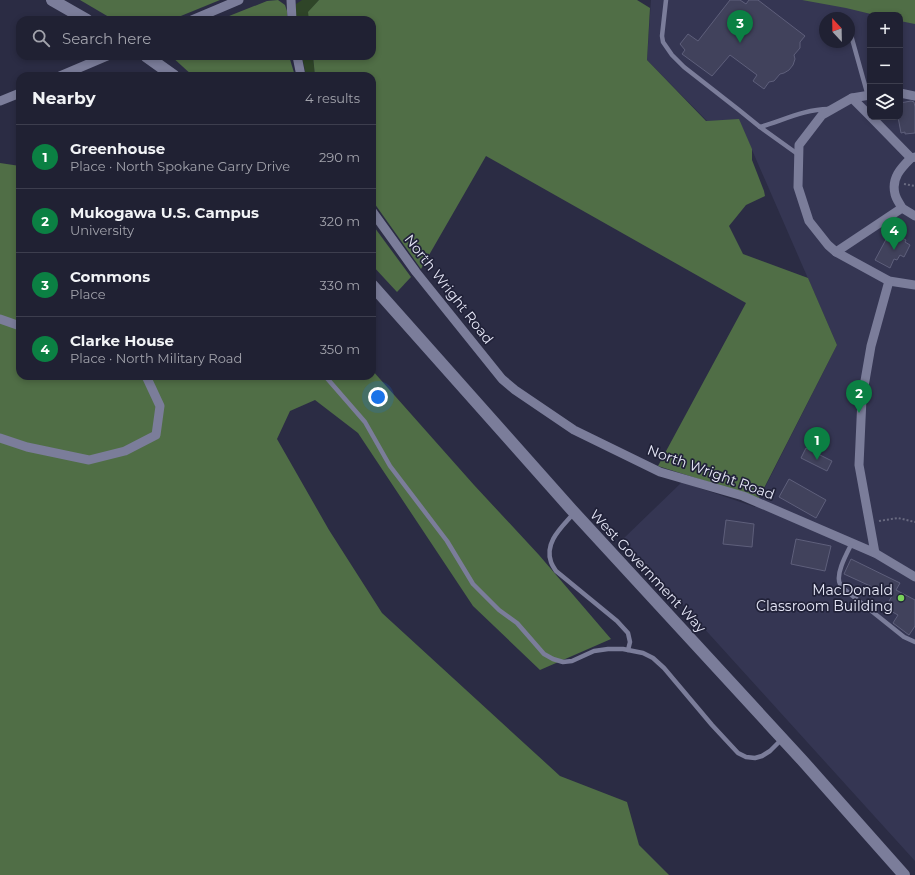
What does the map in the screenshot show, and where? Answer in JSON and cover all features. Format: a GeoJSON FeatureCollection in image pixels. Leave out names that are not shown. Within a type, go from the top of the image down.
{"type":"FeatureCollection","features":[{"type":"Feature","properties":{"kind":"main road"},"geometry":{"type":"LineString","coordinates":[[52,0],[80,16]]}},
{"type":"Feature","properties":{"kind":"main road"},"geometry":{"type":"LineString","coordinates":[[152,60],[168,72]]}},
{"type":"Feature","properties":{"kind":"main road","name":"West Government Way"},"geometry":{"type":"LineString","coordinates":[[376,289],[574,512],[782,739],[904,875]]}},
{"type":"Feature","properties":{"kind":"street"},"geometry":{"type":"LineString","coordinates":[[201,16],[239,0]]}},
{"type":"Feature","properties":{"kind":"street"},"geometry":{"type":"LineString","coordinates":[[291,0],[292,16]]}},
{"type":"Feature","properties":{"kind":"street"},"geometry":{"type":"LineString","coordinates":[[69,72],[98,60]]}},
{"type":"Feature","properties":{"kind":"street"},"geometry":{"type":"LineString","coordinates":[[298,60],[300,72]]}},
{"type":"Feature","properties":{"kind":"street"},"geometry":{"type":"LineString","coordinates":[[903,94],[915,96]]}},
{"type":"Feature","properties":{"kind":"street"},"geometry":{"type":"LineString","coordinates":[[0,101],[16,95]]}},
{"type":"Feature","properties":{"kind":"street"},"geometry":{"type":"LineString","coordinates":[[867,96],[852,98],[822,115],[799,145],[798,187],[809,221],[828,245],[836,252],[889,281],[915,285]]}},
{"type":"Feature","properties":{"kind":"street"},"geometry":{"type":"LineString","coordinates":[[852,98],[867,114]]}},
{"type":"Feature","properties":{"kind":"street"},"geometry":{"type":"LineString","coordinates":[[873,120],[913,157],[898,171],[895,182],[895,193],[902,208],[915,216]]}},
{"type":"Feature","properties":{"kind":"street"},"geometry":{"type":"LineString","coordinates":[[836,252],[902,208]]}},
{"type":"Feature","properties":{"kind":"street","name":"North Wright Road"},"geometry":{"type":"LineString","coordinates":[[376,217],[416,272],[502,379],[515,390],[574,430],[660,472],[743,496],[875,553],[915,577]]}},
{"type":"Feature","properties":{"kind":"street"},"geometry":{"type":"LineString","coordinates":[[875,553],[859,465],[862,398],[871,346],[889,281]]}},
{"type":"Feature","properties":{"kind":"street"},"geometry":{"type":"LineString","coordinates":[[0,319],[16,325]]}},
{"type":"Feature","properties":{"kind":"street"},"geometry":{"type":"LineString","coordinates":[[0,438],[27,447],[89,460],[125,452],[156,435],[160,406],[148,380]]}},
{"type":"Feature","properties":{"kind":"lane"},"geometry":{"type":"LineString","coordinates":[[666,0],[662,36],[666,48],[672,55],[684,67],[760,127],[799,155]]}},
{"type":"Feature","properties":{"kind":"lane"},"geometry":{"type":"LineString","coordinates":[[855,48],[867,89]]}},
{"type":"Feature","properties":{"kind":"lane"},"geometry":{"type":"LineString","coordinates":[[760,127],[804,113],[826,109],[832,110]]}},
{"type":"Feature","properties":{"kind":"lane"},"geometry":{"type":"LineString","coordinates":[[328,380],[365,422],[390,466],[448,542],[473,584],[499,610],[517,623],[544,654],[562,662],[572,661],[594,651],[608,649],[628,650],[643,653],[653,658],[664,668],[712,726],[738,753],[746,757],[755,758],[762,756],[770,751],[782,739]]}},
{"type":"Feature","properties":{"kind":"lane"},"geometry":{"type":"LineString","coordinates":[[574,512],[552,540],[550,547],[551,562],[556,571],[617,621],[628,633],[630,642],[628,650]]}},
{"type":"Feature","properties":{"kind":"lane"},"geometry":{"type":"LineString","coordinates":[[852,543],[841,567],[838,577],[839,583],[844,590],[884,622],[904,637],[915,642]]}},
{"type":"Feature","properties":{"kind":"path"},"geometry":{"type":"LineString","coordinates":[[870,522],[898,518],[915,522]]}},
{"type":"Feature","properties":{"kind":"shaded area"},"geometry":{"type":"Polygon","coordinates":[[[651,0],[874,0],[915,5],[915,861],[623,539],[682,482],[755,507],[837,345],[739,120],[707,121],[647,60],[651,0]]]}},
{"type":"Feature","properties":{"kind":"green space"},"geometry":{"type":"Polygon","coordinates":[[[80,0],[220,0],[181,16],[107,16],[80,0]]]}},
{"type":"Feature","properties":{"kind":"green space"},"geometry":{"type":"Polygon","coordinates":[[[278,0],[285,5],[287,16],[229,16],[267,1],[278,0]]]}},
{"type":"Feature","properties":{"kind":"green space"},"geometry":{"type":"Polygon","coordinates":[[[302,0],[319,0],[309,12],[309,16],[296,16],[296,4],[302,0]]]}},
{"type":"Feature","properties":{"kind":"green space"},"geometry":{"type":"Polygon","coordinates":[[[319,0],[637,0],[650,8],[647,60],[706,121],[739,119],[752,149],[752,160],[765,196],[746,205],[729,226],[743,254],[808,278],[837,345],[759,498],[658,466],[746,303],[486,156],[421,269],[376,206],[376,72],[315,72],[313,60],[376,60],[376,16],[308,16],[308,12],[319,0]]]}},
{"type":"Feature","properties":{"kind":"green space"},"geometry":{"type":"Polygon","coordinates":[[[802,0],[915,0],[915,24],[903,22],[903,12],[867,13],[802,0]]]}},
{"type":"Feature","properties":{"kind":"green space"},"geometry":{"type":"Polygon","coordinates":[[[175,60],[290,60],[294,72],[189,72],[175,60]]]}},
{"type":"Feature","properties":{"kind":"green space"},"geometry":{"type":"Polygon","coordinates":[[[303,60],[313,60],[315,72],[305,72],[303,60]]]}},
{"type":"Feature","properties":{"kind":"green space"},"geometry":{"type":"Polygon","coordinates":[[[0,163],[16,165],[16,380],[376,380],[376,375],[474,485],[539,555],[611,639],[540,670],[473,606],[358,433],[315,400],[290,411],[277,439],[329,530],[382,613],[560,776],[627,802],[639,845],[669,875],[0,875],[0,163]]]}},
{"type":"Feature","properties":{"kind":"green space"},"geometry":{"type":"Polygon","coordinates":[[[376,229],[411,277],[397,292],[376,269],[376,229]]]}},
{"type":"Feature","properties":{"kind":"building"},"geometry":{"type":"Polygon","coordinates":[[[730,0],[740,0],[746,4],[749,0],[758,0],[805,36],[800,42],[800,48],[794,55],[795,59],[793,65],[789,70],[780,74],[774,81],[769,82],[764,89],[753,81],[757,75],[730,55],[712,76],[682,54],[685,50],[680,44],[688,34],[698,41],[730,0]]]}},
{"type":"Feature","properties":{"kind":"building"},"geometry":{"type":"Polygon","coordinates":[[[903,102],[914,102],[915,133],[901,133],[899,120],[903,120],[903,102]]]}},
{"type":"Feature","properties":{"kind":"building"},"geometry":{"type":"Polygon","coordinates":[[[890,232],[906,240],[905,242],[910,245],[904,257],[900,255],[897,260],[894,259],[890,268],[875,260],[890,232]]]}},
{"type":"Feature","properties":{"kind":"building"},"geometry":{"type":"Polygon","coordinates":[[[806,448],[832,461],[827,471],[801,458],[806,448]]]}},
{"type":"Feature","properties":{"kind":"building"},"geometry":{"type":"Polygon","coordinates":[[[789,479],[826,500],[816,518],[779,497],[789,479]]]}},
{"type":"Feature","properties":{"kind":"building"},"geometry":{"type":"Polygon","coordinates":[[[726,520],[754,524],[752,547],[723,544],[726,520]]]}},
{"type":"Feature","properties":{"kind":"building"},"geometry":{"type":"Polygon","coordinates":[[[796,539],[831,546],[825,571],[791,564],[796,539]]]}},
{"type":"Feature","properties":{"kind":"building","name":"MacDonald Classroom Building"},"geometry":{"type":"Polygon","coordinates":[[[851,559],[900,583],[896,590],[915,600],[915,626],[909,635],[893,623],[898,615],[885,608],[892,596],[844,574],[851,559]]]}},
{"type":"Feature","properties":{"kind":"place","name":"Commons"},"geometry":{"type":"Point","coordinates":[740,43]}},
{"type":"Feature","properties":{"kind":"place","name":"Clarke House"},"geometry":{"type":"Point","coordinates":[894,250]}},
{"type":"Feature","properties":{"kind":"place","name":"Mukogawa U.S. Campus"},"geometry":{"type":"Point","coordinates":[859,413]}},
{"type":"Feature","properties":{"kind":"place","name":"Greenhouse"},"geometry":{"type":"Point","coordinates":[817,460]}},
{"type":"Feature","properties":{"kind":"place","name":"MacDonald Classroom Building"},"geometry":{"type":"Point","coordinates":[901,598]}}]}
